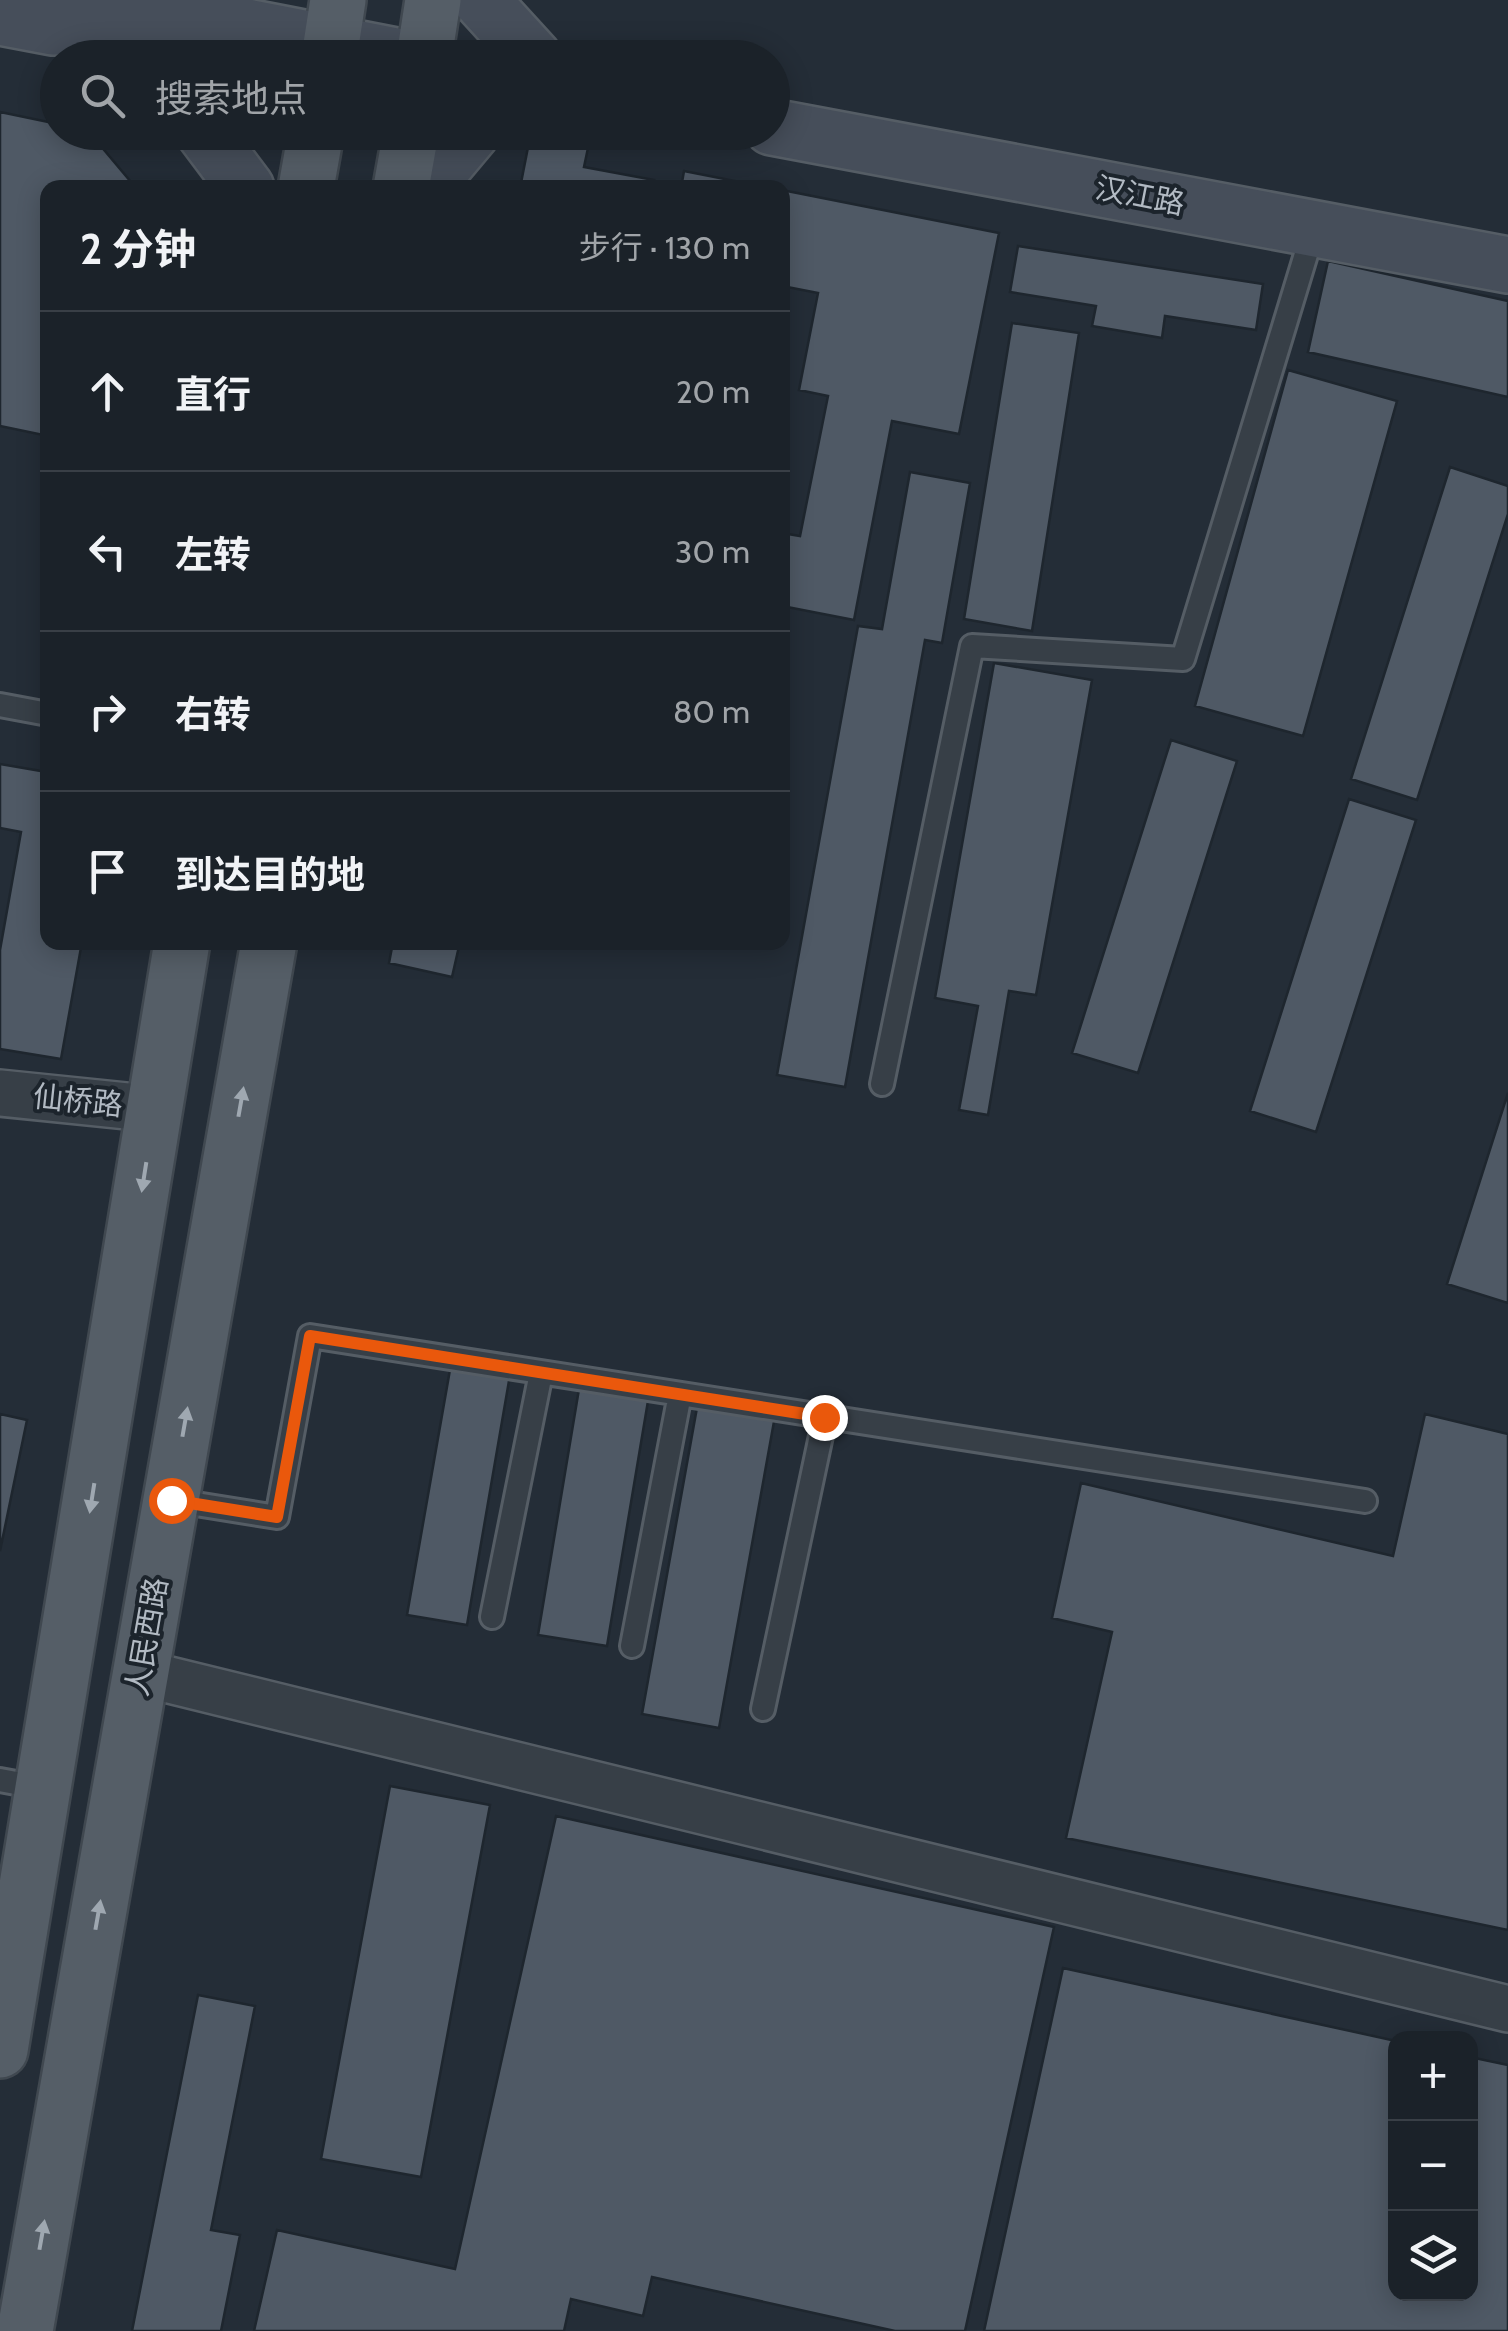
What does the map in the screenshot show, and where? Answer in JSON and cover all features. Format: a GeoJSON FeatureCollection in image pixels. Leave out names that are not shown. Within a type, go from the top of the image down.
{"type":"FeatureCollection","features":[{"type":"Feature","properties":{"kind":"main road"},"geometry":{"type":"LineString","coordinates":[[427,40],[433,0]]}},
{"type":"Feature","properties":{"kind":"main road"},"geometry":{"type":"LineString","coordinates":[[481,0],[518,40]]}},
{"type":"Feature","properties":{"kind":"main road"},"geometry":{"type":"LineString","coordinates":[[0,17],[53,27],[194,10],[333,33]]}},
{"type":"Feature","properties":{"kind":"main road"},"geometry":{"type":"LineString","coordinates":[[53,27],[73,40]]}},
{"type":"Feature","properties":{"kind":"main road","name":"汉江路"},"geometry":{"type":"LineString","coordinates":[[790,129],[1508,265]]}},
{"type":"Feature","properties":{"kind":"main road"},"geometry":{"type":"LineString","coordinates":[[218,150],[240,180]]}},
{"type":"Feature","properties":{"kind":"main road"},"geometry":{"type":"LineString","coordinates":[[307,180],[313,150]]}},
{"type":"Feature","properties":{"kind":"main road"},"geometry":{"type":"LineString","coordinates":[[402,180],[408,150]]}},
{"type":"Feature","properties":{"kind":"main road"},"geometry":{"type":"LineString","coordinates":[[433,180],[457,150]]}},
{"type":"Feature","properties":{"kind":"main road"},"geometry":{"type":"LineString","coordinates":[[0,2050],[22,1784],[156,1109],[181,950]]}},
{"type":"Feature","properties":{"kind":"main road","name":"人民西路"},"geometry":{"type":"LineString","coordinates":[[25,2331],[268,950]]}},
{"type":"Feature","properties":{"kind":"street","name":"仙桥路"},"geometry":{"type":"LineString","coordinates":[[0,1093],[156,1109]]}},
{"type":"Feature","properties":{"kind":"street"},"geometry":{"type":"LineString","coordinates":[[140,1672],[1508,2009]]}},
{"type":"Feature","properties":{"kind":"lane"},"geometry":{"type":"LineString","coordinates":[[882,1084],[972,646],[1182,659],[1314,228]]}},
{"type":"Feature","properties":{"kind":"lane"},"geometry":{"type":"LineString","coordinates":[[0,705],[40,712]]}},
{"type":"Feature","properties":{"kind":"lane"},"geometry":{"type":"LineString","coordinates":[[171,1500],[277,1517],[310,1336],[1365,1501]]}},
{"type":"Feature","properties":{"kind":"lane"},"geometry":{"type":"LineString","coordinates":[[492,1617],[542,1373]]}},
{"type":"Feature","properties":{"kind":"lane"},"geometry":{"type":"LineString","coordinates":[[632,1646],[680,1394]]}},
{"type":"Feature","properties":{"kind":"lane"},"geometry":{"type":"LineString","coordinates":[[763,1709],[824,1417]]}},
{"type":"Feature","properties":{"kind":"building"},"geometry":{"type":"Polygon","coordinates":[[[0,112],[40,120],[40,150],[104,150],[129,180],[40,180],[40,434],[0,426],[0,112]]]}},
{"type":"Feature","properties":{"kind":"building"},"geometry":{"type":"Polygon","coordinates":[[[527,150],[588,150],[584,167],[654,180],[522,180],[527,150]]]}},
{"type":"Feature","properties":{"kind":"building"},"geometry":{"type":"Polygon","coordinates":[[[684,171],[730,180],[682,180],[684,171]]]}},
{"type":"Feature","properties":{"kind":"building"},"geometry":{"type":"Polygon","coordinates":[[[790,192],[999,233],[959,434],[892,421],[854,620],[790,608],[790,534],[800,536],[828,396],[799,390],[818,293],[790,288],[790,192]]]}},
{"type":"Feature","properties":{"kind":"building"},"geometry":{"type":"Polygon","coordinates":[[[1018,246],[1263,284],[1256,330],[1165,316],[1162,338],[1092,326],[1096,306],[1010,292],[1018,246]]]}},
{"type":"Feature","properties":{"kind":"building"},"geometry":{"type":"Polygon","coordinates":[[[1328,261],[1508,301],[1508,397],[1308,352],[1328,261]]]}},
{"type":"Feature","properties":{"kind":"building"},"geometry":{"type":"Polygon","coordinates":[[[1012,323],[1079,333],[1032,631],[964,619],[1012,323]]]}},
{"type":"Feature","properties":{"kind":"building"},"geometry":{"type":"Polygon","coordinates":[[[1288,370],[1397,401],[1303,736],[1195,706],[1288,370]]]}},
{"type":"Feature","properties":{"kind":"building"},"geometry":{"type":"Polygon","coordinates":[[[1450,467],[1508,486],[1508,514],[1417,800],[1351,779],[1450,467]]]}},
{"type":"Feature","properties":{"kind":"building"},"geometry":{"type":"Polygon","coordinates":[[[910,472],[970,483],[942,643],[925,640],[845,1087],[777,1075],[858,626],[882,629],[910,472]]]}},
{"type":"Feature","properties":{"kind":"building"},"geometry":{"type":"Polygon","coordinates":[[[994,663],[1092,680],[1036,995],[1009,991],[988,1115],[959,1110],[978,1006],[935,998],[994,663]]]}},
{"type":"Feature","properties":{"kind":"building"},"geometry":{"type":"Polygon","coordinates":[[[1171,740],[1237,761],[1138,1073],[1072,1053],[1171,740]]]}},
{"type":"Feature","properties":{"kind":"building"},"geometry":{"type":"Polygon","coordinates":[[[0,764],[40,771],[40,950],[81,950],[61,1059],[0,1049],[0,950],[21,832],[0,828],[0,764]]]}},
{"type":"Feature","properties":{"kind":"building"},"geometry":{"type":"Polygon","coordinates":[[[1349,799],[1416,820],[1316,1132],[1250,1111],[1349,799]]]}},
{"type":"Feature","properties":{"kind":"building"},"geometry":{"type":"Polygon","coordinates":[[[391,950],[458,950],[452,977],[389,963],[391,950]]]}},
{"type":"Feature","properties":{"kind":"building"},"geometry":{"type":"Polygon","coordinates":[[[1508,1093],[1508,1303],[1447,1284],[1508,1093]]]}},
{"type":"Feature","properties":{"kind":"building"},"geometry":{"type":"Polygon","coordinates":[[[451,1364],[510,1375],[467,1625],[407,1615],[451,1364]]]}},
{"type":"Feature","properties":{"kind":"building"},"geometry":{"type":"Polygon","coordinates":[[[580,1383],[649,1395],[607,1646],[538,1635],[580,1383]]]}},
{"type":"Feature","properties":{"kind":"building"},"geometry":{"type":"Polygon","coordinates":[[[698,1402],[775,1416],[719,1728],[642,1714],[698,1402]]]}},
{"type":"Feature","properties":{"kind":"building"},"geometry":{"type":"Polygon","coordinates":[[[0,1414],[27,1420],[0,1551],[0,1414]]]}},
{"type":"Feature","properties":{"kind":"building"},"geometry":{"type":"Polygon","coordinates":[[[1425,1414],[1508,1434],[1508,1930],[1066,1838],[1112,1632],[1052,1618],[1081,1483],[1393,1556],[1425,1414]]]}},
{"type":"Feature","properties":{"kind":"building"},"geometry":{"type":"Polygon","coordinates":[[[390,1786],[490,1805],[421,2177],[321,2159],[390,1786]]]}},
{"type":"Feature","properties":{"kind":"building"},"geometry":{"type":"Polygon","coordinates":[[[556,1816],[1054,1927],[965,2331],[895,2331],[652,2277],[643,2316],[571,2299],[564,2331],[254,2331],[277,2230],[455,2269],[556,1816]]]}},
{"type":"Feature","properties":{"kind":"building"},"geometry":{"type":"Polygon","coordinates":[[[1063,1968],[1388,2039],[1388,2301],[1478,2301],[1478,2059],[1508,2065],[1508,2331],[984,2331],[1063,1968]]]}},
{"type":"Feature","properties":{"kind":"building"},"geometry":{"type":"Polygon","coordinates":[[[198,1995],[255,2006],[211,2230],[240,2235],[221,2331],[132,2331],[198,1995]]]}},
{"type":"Feature","properties":{"kind":"route"},"geometry":{"type":"LineString","coordinates":[[171,1500],[277,1517],[310,1336],[824,1417]]}}]}
